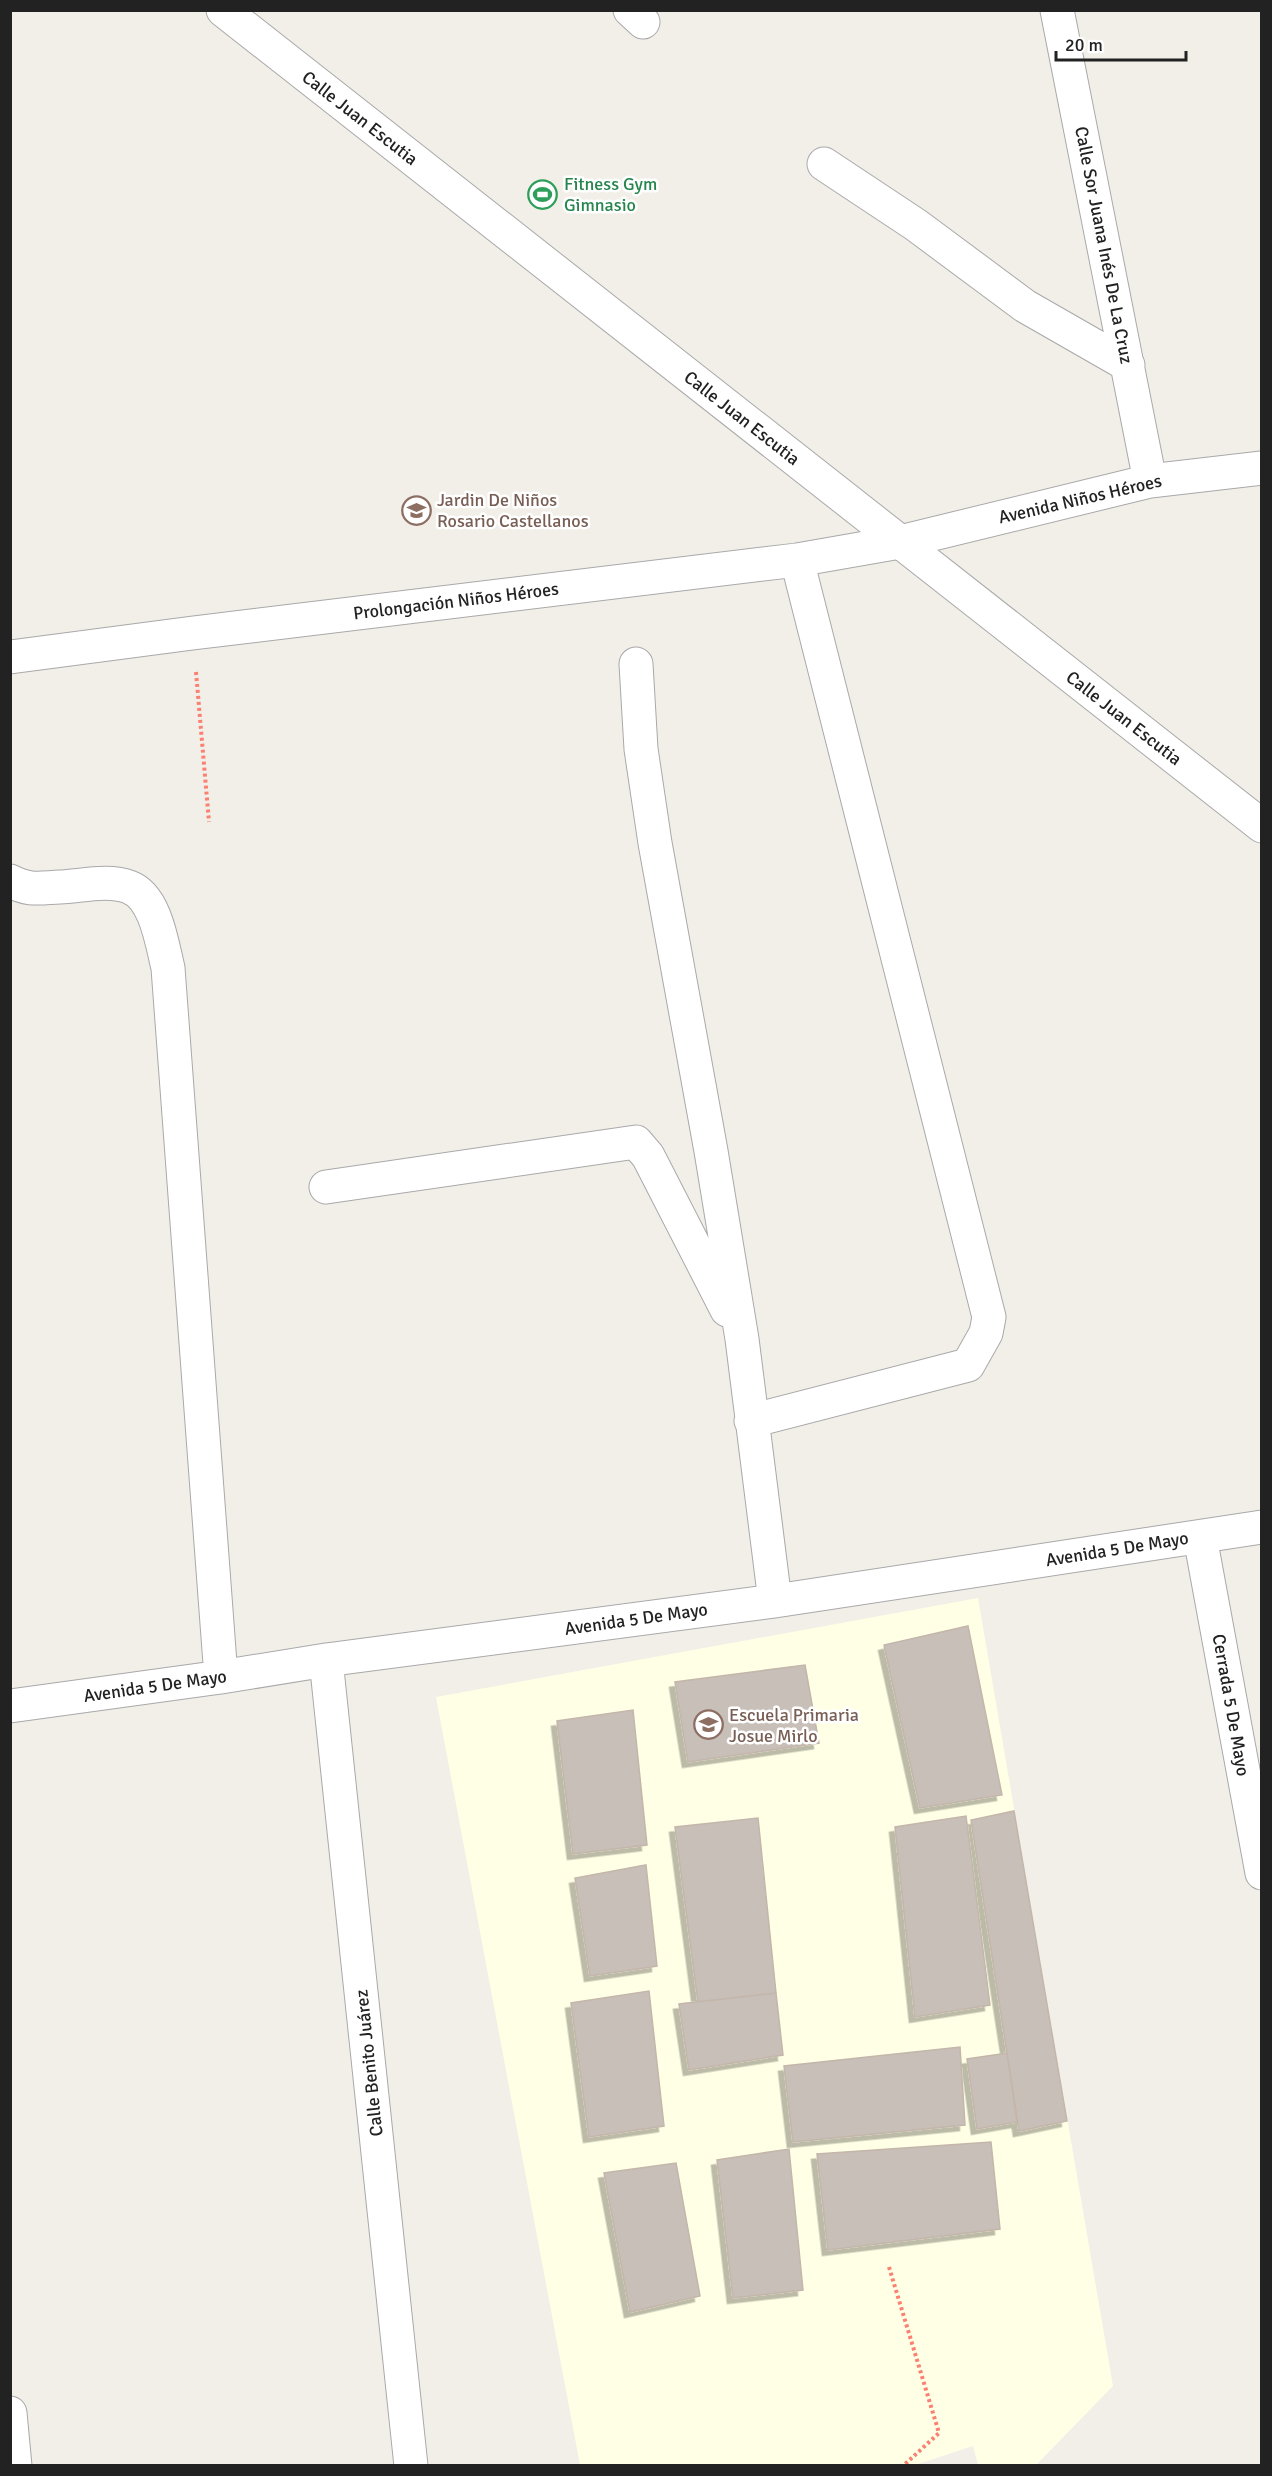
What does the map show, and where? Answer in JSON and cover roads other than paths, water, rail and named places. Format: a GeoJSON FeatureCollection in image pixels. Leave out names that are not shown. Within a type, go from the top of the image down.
{"type":"FeatureCollection","features":[{"type":"Feature","properties":{"kind":"street","name":"Calle Juan Escutia"},"geometry":{"type":"LineString","coordinates":[[223,10],[1262,826]]}},
{"type":"Feature","properties":{"kind":"street","name":"Calle Sor Juana Inés De La Cruz"},"geometry":{"type":"LineString","coordinates":[[1057,10],[1150,481]]}},
{"type":"Feature","properties":{"kind":"street"},"geometry":{"type":"LineString","coordinates":[[824,164],[916,225],[1025,306],[1128,365]]}},
{"type":"Feature","properties":{"kind":"street","name":"Avenida Niños Héroes"},"geometry":{"type":"LineString","coordinates":[[900,542],[1150,481],[1262,468]]}},
{"type":"Feature","properties":{"kind":"street","name":"Prolongación Niños Héroes"},"geometry":{"type":"LineString","coordinates":[[10,657],[797,560],[900,542]]}},
{"type":"Feature","properties":{"kind":"street"},"geometry":{"type":"LineString","coordinates":[[751,1421],[968,1365],[986,1333],[989,1317],[797,560]]}},
{"type":"Feature","properties":{"kind":"street"},"geometry":{"type":"LineString","coordinates":[[636,664],[641,749],[655,843],[711,1150],[742,1339],[775,1601]]}},
{"type":"Feature","properties":{"kind":"street"},"geometry":{"type":"LineString","coordinates":[[10,881],[27,889],[112,884],[130,887],[143,898],[156,919],[168,968],[221,1677]]}},
{"type":"Feature","properties":{"kind":"street"},"geometry":{"type":"LineString","coordinates":[[326,1187],[636,1142],[648,1156],[742,1339]]}},
{"type":"Feature","properties":{"kind":"street","name":"Avenida 5 De Mayo"},"geometry":{"type":"LineString","coordinates":[[10,1706],[326,1660],[775,1601],[1262,1527]]}},
{"type":"Feature","properties":{"kind":"street","name":"Cerrada 5 De Mayo"},"geometry":{"type":"LineString","coordinates":[[1200,1537],[1262,1873]]}},
{"type":"Feature","properties":{"kind":"street","name":"Calle Benito Juárez"},"geometry":{"type":"LineString","coordinates":[[326,1660],[411,2466]]}},
{"type":"Feature","properties":{"kind":"street"},"geometry":{"type":"LineString","coordinates":[[10,2413],[15,2466]]}},
{"type":"Feature","properties":{"kind":"place","name":"Fitness Gym Gimnasio"},"geometry":{"type":"Point","coordinates":[543,194]}},
{"type":"Feature","properties":{"kind":"place","name":"Jardin De Niños Rosario Castellanos"},"geometry":{"type":"Point","coordinates":[416,510]}},
{"type":"Feature","properties":{"kind":"place","name":"Escuela Primaria Josue Mirlo"},"geometry":{"type":"Point","coordinates":[708,1725]}}]}
